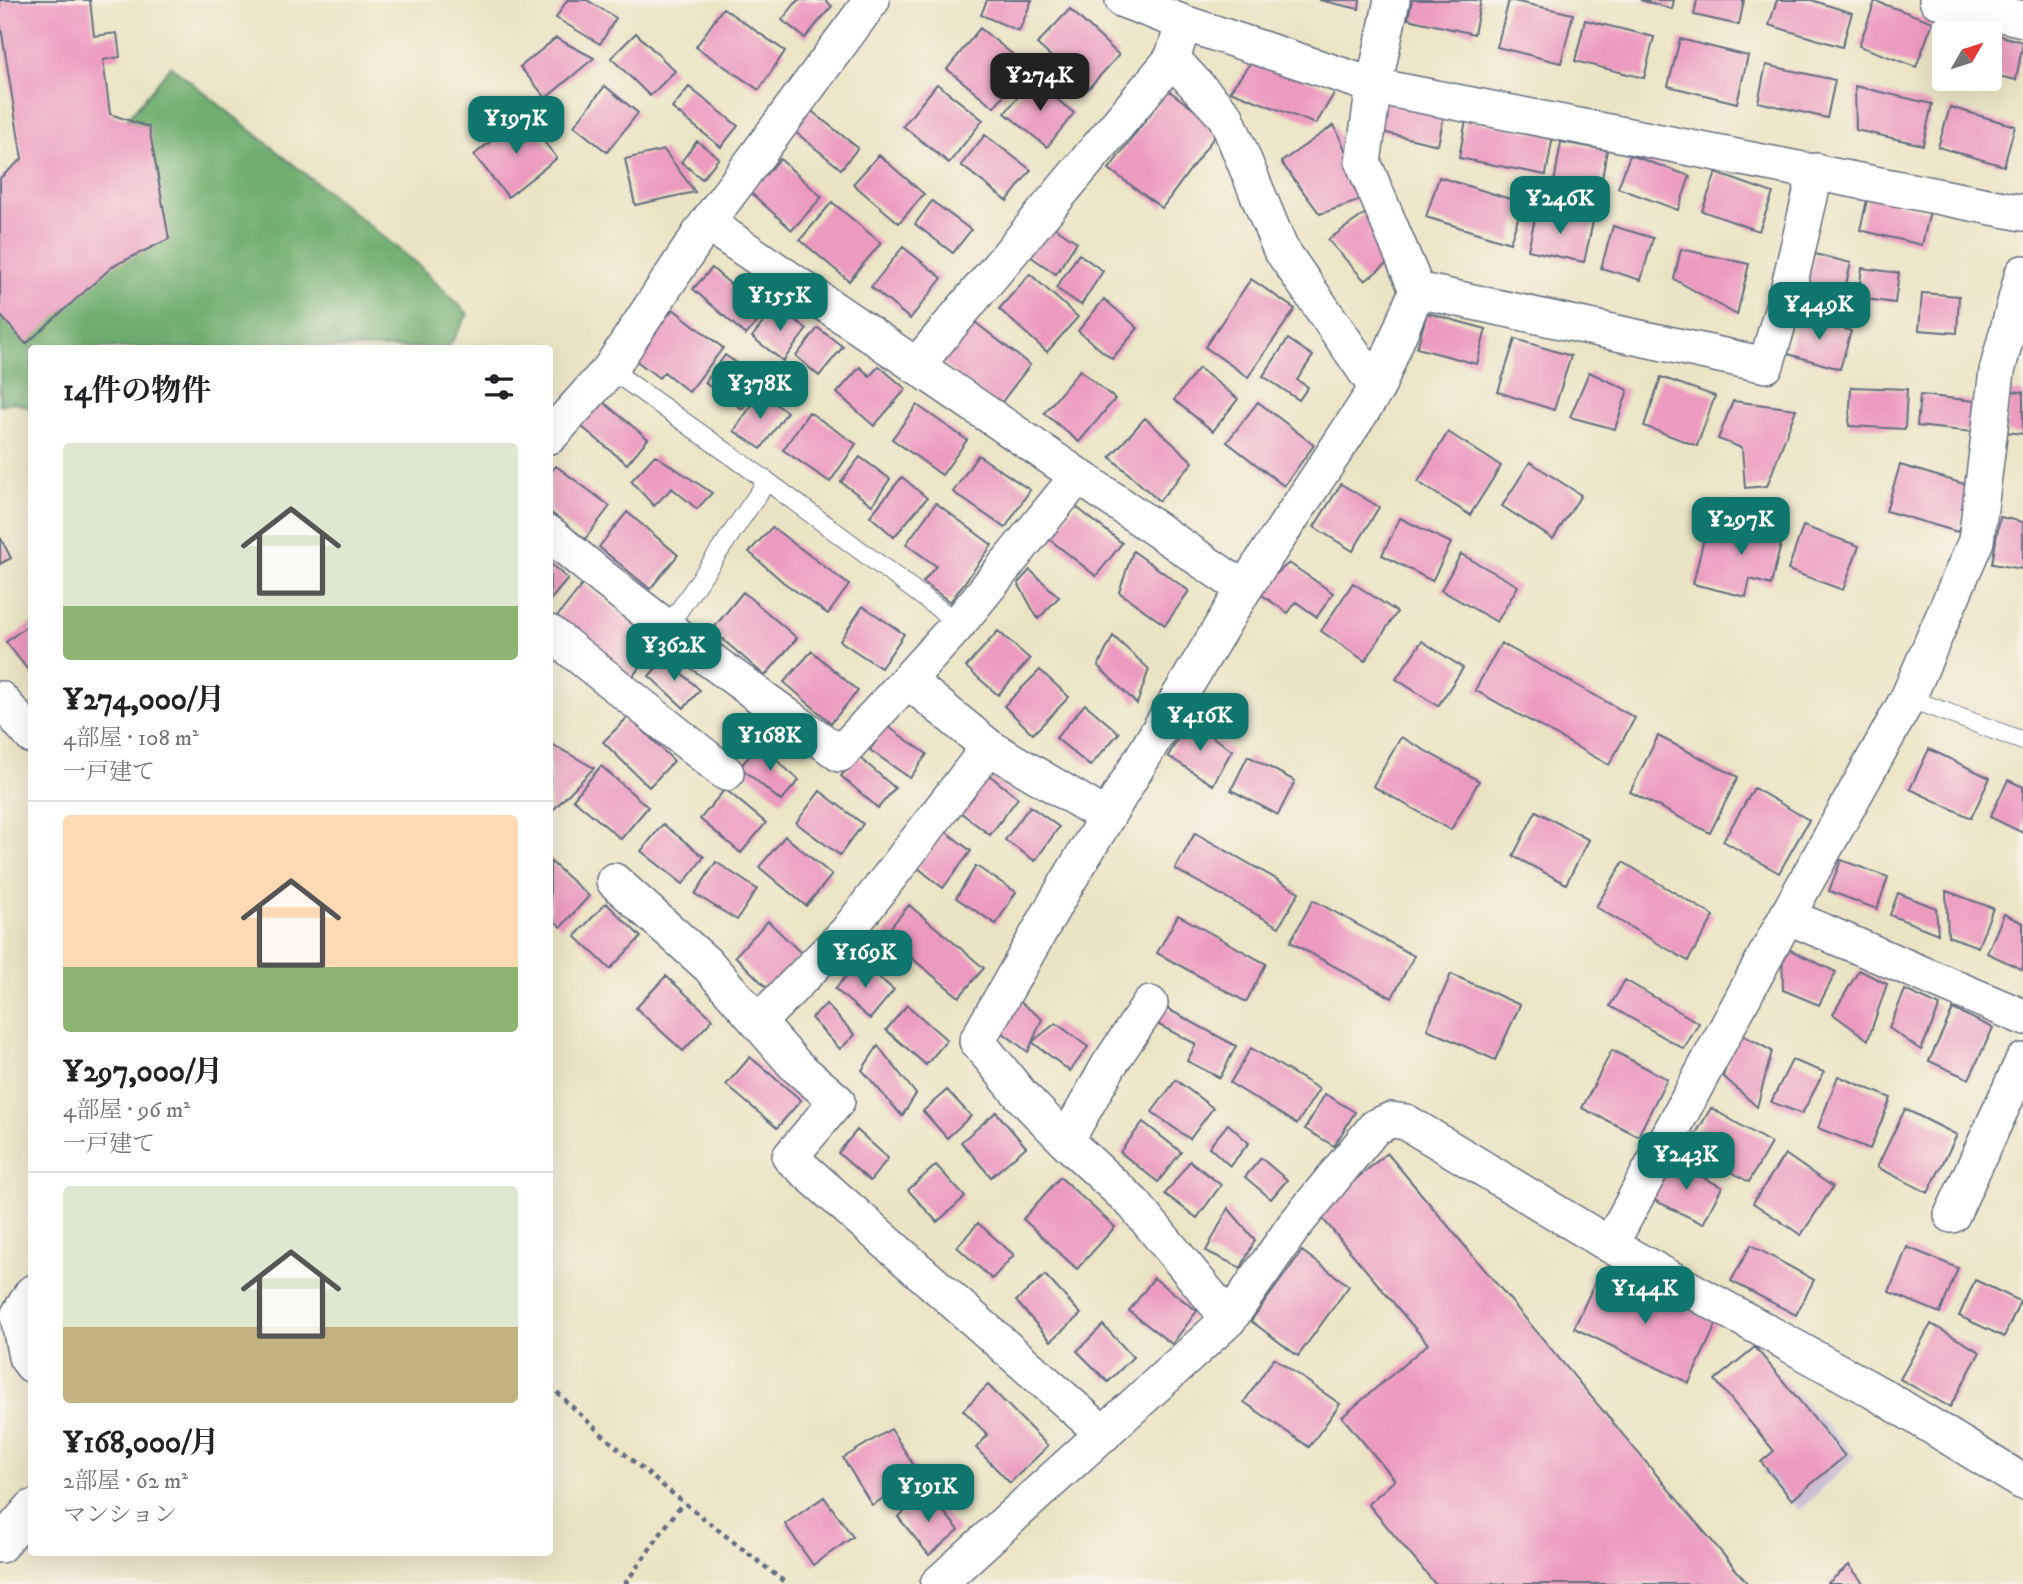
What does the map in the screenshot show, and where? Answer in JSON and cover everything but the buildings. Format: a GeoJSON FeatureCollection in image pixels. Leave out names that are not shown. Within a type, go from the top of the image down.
{"type":"FeatureCollection","features":[{"type":"Feature","properties":{"kind":"street"},"geometry":{"type":"LineString","coordinates":[[553,433],[610,369],[707,223],[872,0]]}},
{"type":"Feature","properties":{"kind":"street"},"geometry":{"type":"LineString","coordinates":[[1123,0],[1374,86],[2023,213]]}},
{"type":"Feature","properties":{"kind":"street"},"geometry":{"type":"LineString","coordinates":[[1229,1319],[1134,1204],[1020,1094],[977,1041],[1244,589],[1377,388],[1418,290],[1363,162],[1374,86],[1392,0]]}},
{"type":"Feature","properties":{"kind":"street"},"geometry":{"type":"LineString","coordinates":[[1937,0],[2023,19]]}},
{"type":"Feature","properties":{"kind":"street"},"geometry":{"type":"LineString","coordinates":[[916,366],[1172,59],[1184,23]]}},
{"type":"Feature","properties":{"kind":"street"},"geometry":{"type":"LineString","coordinates":[[1172,59],[1226,117],[1280,248],[1377,388]]}},
{"type":"Feature","properties":{"kind":"street"},"geometry":{"type":"LineString","coordinates":[[1418,290],[1766,365],[1788,290],[1816,171]]}},
{"type":"Feature","properties":{"kind":"street"},"geometry":{"type":"LineString","coordinates":[[707,223],[1244,589]]}},
{"type":"Feature","properties":{"kind":"street"},"geometry":{"type":"LineString","coordinates":[[1610,1245],[1908,698],[1976,541],[1997,371],[2023,273]]}},
{"type":"Feature","properties":{"kind":"street"},"geometry":{"type":"LineString","coordinates":[[553,537],[667,628],[840,754],[958,623],[1078,476]]}},
{"type":"Feature","properties":{"kind":"street"},"geometry":{"type":"LineString","coordinates":[[553,635],[726,773]]}},
{"type":"Feature","properties":{"kind":"street"},"geometry":{"type":"LineString","coordinates":[[907,680],[989,747],[1107,817]]}},
{"type":"Feature","properties":{"kind":"street"},"geometry":{"type":"LineString","coordinates":[[0,699],[28,731]]}},
{"type":"Feature","properties":{"kind":"street"},"geometry":{"type":"LineString","coordinates":[[758,1022],[847,932],[989,747]]}},
{"type":"Feature","properties":{"kind":"street"},"geometry":{"type":"LineString","coordinates":[[614,881],[709,966],[796,1066],[837,1101],[790,1157],[1104,1434]]}},
{"type":"Feature","properties":{"kind":"street"},"geometry":{"type":"LineString","coordinates":[[1787,916],[2023,1017]]}},
{"type":"Feature","properties":{"kind":"street"},"geometry":{"type":"LineString","coordinates":[[1066,1141],[1109,1065],[1150,1004]]}},
{"type":"Feature","properties":{"kind":"street"},"geometry":{"type":"LineString","coordinates":[[1952,1215],[2023,1061]]}},
{"type":"Feature","properties":{"kind":"street"},"geometry":{"type":"LineString","coordinates":[[938,1584],[1229,1319],[1294,1226],[1375,1127],[1391,1120],[1405,1122],[1610,1245],[1879,1394],[2023,1482]]}},
{"type":"Feature","properties":{"kind":"street"},"geometry":{"type":"LineString","coordinates":[[28,1299],[18,1315],[28,1359]]}},
{"type":"Feature","properties":{"kind":"street"},"geometry":{"type":"LineString","coordinates":[[0,1545],[28,1513]]}},
{"type":"Feature","properties":{"kind":"lane"},"geometry":{"type":"LineString","coordinates":[[610,369],[958,623]]}},
{"type":"Feature","properties":{"kind":"lane"},"geometry":{"type":"LineString","coordinates":[[667,628],[767,481]]}},
{"type":"Feature","properties":{"kind":"lane"},"geometry":{"type":"LineString","coordinates":[[1908,698],[2023,741]]}},
{"type":"Feature","properties":{"kind":"path"},"geometry":{"type":"LineString","coordinates":[[553,1388],[683,1502],[787,1584]]}},
{"type":"Feature","properties":{"kind":"path"},"geometry":{"type":"LineString","coordinates":[[625,1584],[683,1502]]}},
{"type":"Feature","properties":{"kind":"shaded area"},"geometry":{"type":"Polygon","coordinates":[[[1759,1354],[1856,1456],[1799,1511],[1762,1472],[1781,1448],[1759,1354]]]}},
{"type":"Feature","properties":{"kind":"green space"},"geometry":{"type":"Polygon","coordinates":[[[171,66],[416,263],[468,314],[450,345],[28,345],[28,407],[13,402],[0,405],[0,188],[83,173],[171,66]]]}}]}
